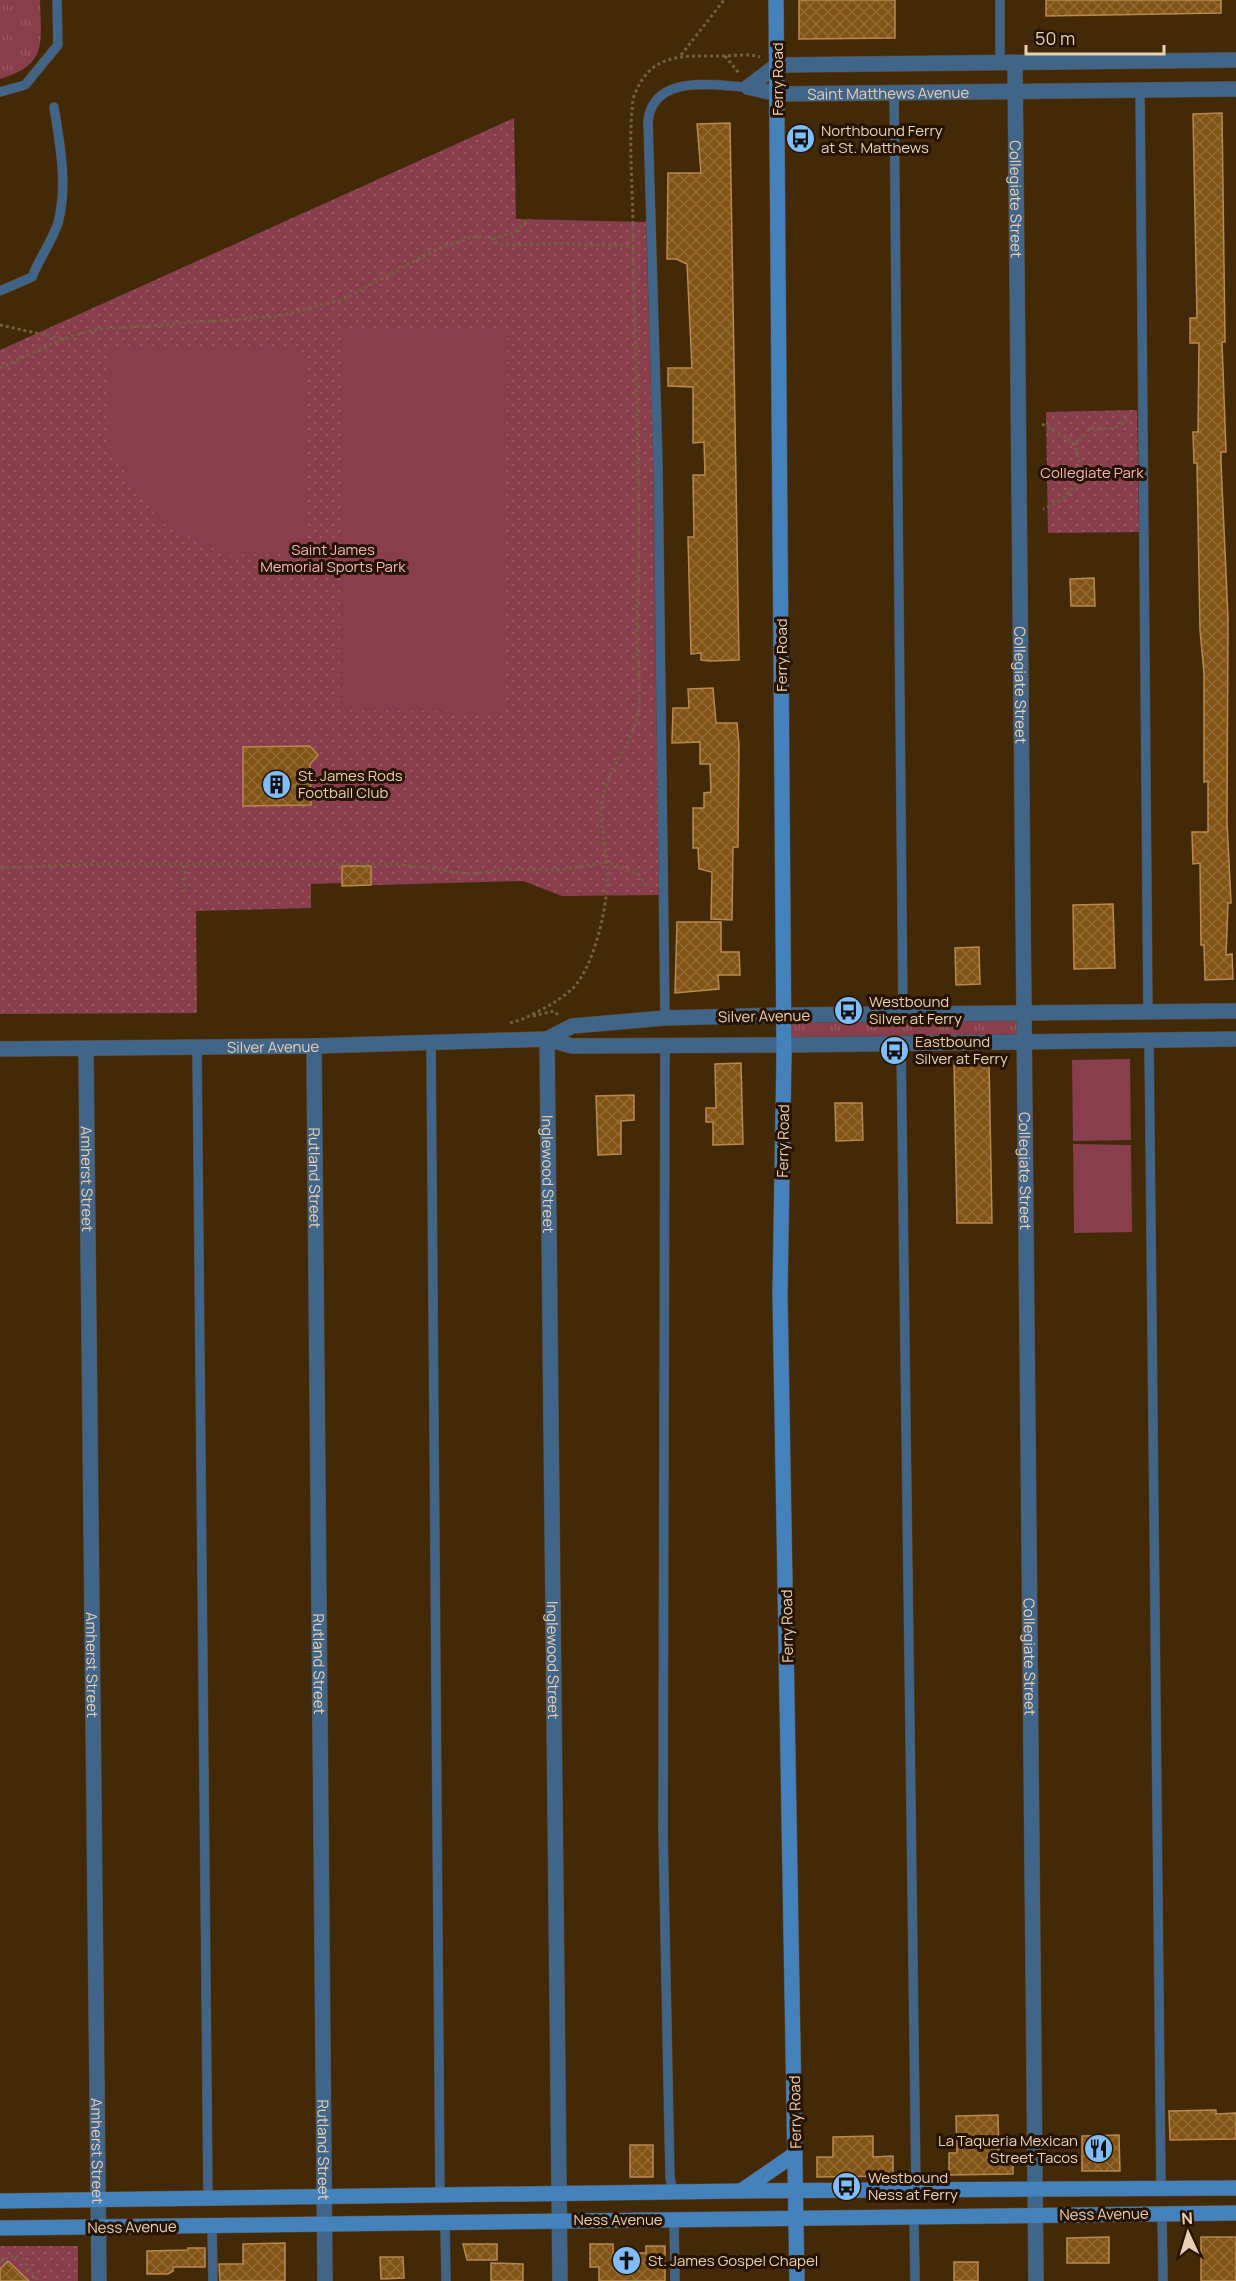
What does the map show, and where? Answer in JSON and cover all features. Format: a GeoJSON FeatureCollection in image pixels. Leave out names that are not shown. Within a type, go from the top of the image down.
{"type":"FeatureCollection","features":[{"type":"Feature","properties":{"kind":"main road","name":"Ferry Road"},"geometry":{"type":"LineString","coordinates":[[776,0],[784,1015],[780,1294],[797,2281]]}},
{"type":"Feature","properties":{"kind":"main road"},"geometry":{"type":"LineString","coordinates":[[741,2191],[795,2154]]}},
{"type":"Feature","properties":{"kind":"main road","name":"Ness Avenue"},"geometry":{"type":"LineString","coordinates":[[0,2201],[741,2191],[1236,2188]]}},
{"type":"Feature","properties":{"kind":"main road","name":"Ness Avenue"},"geometry":{"type":"LineString","coordinates":[[0,2228],[445,2223],[560,2219],[914,2218],[1236,2213]]}},
{"type":"Feature","properties":{"kind":"street","name":"Saint Matthews Avenue"},"geometry":{"type":"LineString","coordinates":[[777,66],[1236,60]]}},
{"type":"Feature","properties":{"kind":"street","name":"Collegiate Street"},"geometry":{"type":"LineString","coordinates":[[1007,63],[1015,91],[1036,2281]]}},
{"type":"Feature","properties":{"kind":"street"},"geometry":{"type":"LineString","coordinates":[[748,87],[777,66]]}},
{"type":"Feature","properties":{"kind":"street","name":"Saint Matthews Avenue"},"geometry":{"type":"LineString","coordinates":[[748,87],[777,94],[1236,89]]}},
{"type":"Feature","properties":{"kind":"street","name":"Silver Avenue"},"geometry":{"type":"LineString","coordinates":[[547,1039],[572,1026],[665,1018],[1236,1011]]}},
{"type":"Feature","properties":{"kind":"street","name":"Silver Avenue"},"geometry":{"type":"LineString","coordinates":[[0,1049],[431,1044],[547,1039],[572,1046],[1236,1039]]}},
{"type":"Feature","properties":{"kind":"street","name":"Inglewood Street"},"geometry":{"type":"LineString","coordinates":[[547,1039],[560,2281]]}},
{"type":"Feature","properties":{"kind":"street","name":"Rutland Street"},"geometry":{"type":"LineString","coordinates":[[314,1046],[326,2281]]}},
{"type":"Feature","properties":{"kind":"street","name":"Amherst Street"},"geometry":{"type":"LineString","coordinates":[[86,1049],[99,2281]]}},
{"type":"Feature","properties":{"kind":"lane"},"geometry":{"type":"LineString","coordinates":[[0,92],[25,85],[57,45],[57,0]]}},
{"type":"Feature","properties":{"kind":"lane"},"geometry":{"type":"LineString","coordinates":[[1000,0],[1007,63]]}},
{"type":"Feature","properties":{"kind":"lane"},"geometry":{"type":"LineString","coordinates":[[665,1018],[658,465],[648,120],[654,102],[671,89],[682,86],[748,87]]}},
{"type":"Feature","properties":{"kind":"lane"},"geometry":{"type":"LineString","coordinates":[[1140,90],[1149,1013]]}},
{"type":"Feature","properties":{"kind":"lane"},"geometry":{"type":"LineString","coordinates":[[894,93],[903,1014]]}},
{"type":"Feature","properties":{"kind":"lane"},"geometry":{"type":"LineString","coordinates":[[0,291],[32,278],[57,225],[62,202],[63,172],[54,107]]}},
{"type":"Feature","properties":{"kind":"lane"},"geometry":{"type":"LineString","coordinates":[[1149,1040],[1161,2188]]}},
{"type":"Feature","properties":{"kind":"lane"},"geometry":{"type":"LineString","coordinates":[[901,1043],[916,2191]]}},
{"type":"Feature","properties":{"kind":"lane"},"geometry":{"type":"LineString","coordinates":[[431,1044],[440,2195]]}},
{"type":"Feature","properties":{"kind":"lane"},"geometry":{"type":"LineString","coordinates":[[665,1045],[663,1830],[670,2178],[673,2192]]}},
{"type":"Feature","properties":{"kind":"lane"},"geometry":{"type":"LineString","coordinates":[[197,1047],[208,2199]]}},
{"type":"Feature","properties":{"kind":"lane"},"geometry":{"type":"LineString","coordinates":[[1162,2214],[1162,2281]]}},
{"type":"Feature","properties":{"kind":"lane"},"geometry":{"type":"LineString","coordinates":[[914,2218],[915,2281]]}},
{"type":"Feature","properties":{"kind":"lane"},"geometry":{"type":"LineString","coordinates":[[674,2219],[675,2281]]}},
{"type":"Feature","properties":{"kind":"lane"},"geometry":{"type":"LineString","coordinates":[[445,2223],[446,2281]]}},
{"type":"Feature","properties":{"kind":"lane"},"geometry":{"type":"LineString","coordinates":[[212,2225],[213,2281]]}},
{"type":"Feature","properties":{"kind":"path"},"geometry":{"type":"LineString","coordinates":[[680,56],[724,0]]}},
{"type":"Feature","properties":{"kind":"path"},"geometry":{"type":"LineString","coordinates":[[725,56],[758,55],[777,66]]}},
{"type":"Feature","properties":{"kind":"path"},"geometry":{"type":"LineString","coordinates":[[0,368],[63,339],[93,330],[279,316],[344,299],[440,248],[476,236],[493,239],[516,232],[529,219]]}},
{"type":"Feature","properties":{"kind":"path"},"geometry":{"type":"LineString","coordinates":[[493,239],[500,245],[633,246],[640,574],[637,627],[639,697],[634,730],[606,784],[602,798],[600,815],[607,862],[606,903],[585,970],[572,989],[556,1002],[527,1017]]}},
{"type":"Feature","properties":{"kind":"path"},"geometry":{"type":"LineString","coordinates":[[0,326],[63,339]]}},
{"type":"Feature","properties":{"kind":"path"},"geometry":{"type":"LineString","coordinates":[[1075,445],[1090,428],[1117,428],[1126,420],[1128,414],[1143,407]]}},
{"type":"Feature","properties":{"kind":"path"},"geometry":{"type":"LineString","coordinates":[[1042,424],[1059,432],[1075,445],[1080,470],[1076,484],[1067,496],[1043,508]]}},
{"type":"Feature","properties":{"kind":"path"},"geometry":{"type":"LineString","coordinates":[[0,868],[98,864],[186,866],[396,864],[472,874],[504,869],[559,870],[607,862],[638,874],[662,908]]}},
{"type":"Feature","properties":{"kind":"path"},"geometry":{"type":"LineString","coordinates":[[184,892],[186,866]]}},
{"type":"Feature","properties":{"kind":"path"},"geometry":{"type":"LineString","coordinates":[[0,2262],[10,2256],[21,2257],[39,2281]]}},
{"type":"Feature","properties":{"kind":"green space"},"geometry":{"type":"Polygon","coordinates":[[[0,0],[40,0],[41,29],[38,50],[34,59],[27,67],[0,79],[0,0]]]}},
{"type":"Feature","properties":{"kind":"green space","name":"Saint James Memorial Sports Park"},"geometry":{"type":"Polygon","coordinates":[[[514,118],[516,219],[646,222],[652,226],[662,895],[562,896],[523,881],[342,886],[342,883],[311,884],[311,908],[196,911],[197,1013],[0,1014],[0,350],[514,118]]]}},
{"type":"Feature","properties":{"kind":"green space"},"geometry":{"type":"Polygon","coordinates":[[[342,330],[507,331],[504,712],[339,710],[342,330]]]}},
{"type":"Feature","properties":{"kind":"green space"},"geometry":{"type":"Polygon","coordinates":[[[293,347],[306,358],[308,552],[227,555],[160,522],[111,452],[108,348],[293,347]]]}},
{"type":"Feature","properties":{"kind":"green space","name":"Collegiate Park"},"geometry":{"type":"Polygon","coordinates":[[[1137,410],[1139,532],[1048,533],[1046,412],[1137,410]]]}},
{"type":"Feature","properties":{"kind":"green space"},"geometry":{"type":"Polygon","coordinates":[[[1024,1014],[1024,1042],[783,1045],[784,1015],[1024,1014]]]}},
{"type":"Feature","properties":{"kind":"green space"},"geometry":{"type":"Polygon","coordinates":[[[1130,1059],[1131,1140],[1073,1141],[1072,1060],[1130,1059]]]}},
{"type":"Feature","properties":{"kind":"green space"},"geometry":{"type":"Polygon","coordinates":[[[1073,1144],[1131,1145],[1132,1232],[1074,1233],[1073,1144]]]}},
{"type":"Feature","properties":{"kind":"green space"},"geometry":{"type":"Polygon","coordinates":[[[0,2246],[78,2246],[78,2281],[0,2281],[0,2246]]]}},
{"type":"Feature","properties":{"kind":"building"},"geometry":{"type":"Polygon","coordinates":[[[799,0],[895,0],[895,38],[799,39],[799,0]]]}},
{"type":"Feature","properties":{"kind":"building"},"geometry":{"type":"Polygon","coordinates":[[[1046,0],[1221,0],[1221,13],[1046,16],[1046,0]]]}},
{"type":"Feature","properties":{"kind":"building"},"geometry":{"type":"Polygon","coordinates":[[[1222,113],[1225,342],[1222,342],[1226,452],[1221,452],[1221,463],[1228,618],[1227,822],[1231,903],[1228,903],[1226,955],[1232,954],[1233,979],[1205,980],[1204,945],[1201,945],[1200,863],[1193,864],[1192,832],[1208,832],[1208,781],[1204,782],[1204,673],[1200,630],[1197,463],[1194,463],[1193,432],[1198,432],[1199,343],[1190,343],[1190,318],[1197,318],[1193,114],[1222,113]]]}},
{"type":"Feature","properties":{"kind":"building"},"geometry":{"type":"Polygon","coordinates":[[[730,123],[739,660],[710,661],[701,660],[701,653],[691,654],[688,537],[694,537],[693,475],[705,475],[704,442],[693,443],[693,387],[668,386],[668,368],[692,368],[687,264],[676,259],[667,259],[668,173],[701,173],[697,124],[730,123]]]}},
{"type":"Feature","properties":{"kind":"building"},"geometry":{"type":"Polygon","coordinates":[[[1094,578],[1095,606],[1071,606],[1070,579],[1094,578]]]}},
{"type":"Feature","properties":{"kind":"building"},"geometry":{"type":"Polygon","coordinates":[[[713,688],[716,723],[737,723],[739,745],[738,847],[733,847],[732,920],[711,919],[712,872],[699,869],[698,848],[693,848],[693,808],[704,808],[704,793],[711,792],[710,764],[700,764],[700,742],[672,743],[673,708],[689,708],[688,689],[713,688]]]}},
{"type":"Feature","properties":{"kind":"building","name":"St. James Rods Football Club"},"geometry":{"type":"Polygon","coordinates":[[[310,746],[318,755],[310,764],[311,805],[243,806],[243,747],[310,746]]]}},
{"type":"Feature","properties":{"kind":"building"},"geometry":{"type":"Polygon","coordinates":[[[342,866],[371,866],[371,885],[342,886],[342,866]]]}},
{"type":"Feature","properties":{"kind":"building"},"geometry":{"type":"Polygon","coordinates":[[[1113,904],[1115,968],[1074,969],[1073,905],[1113,904]]]}},
{"type":"Feature","properties":{"kind":"building"},"geometry":{"type":"Polygon","coordinates":[[[677,922],[721,922],[721,952],[739,952],[740,975],[718,975],[719,989],[675,993],[677,922]]]}},
{"type":"Feature","properties":{"kind":"building"},"geometry":{"type":"Polygon","coordinates":[[[979,947],[980,984],[956,985],[955,948],[979,947]]]}},
{"type":"Feature","properties":{"kind":"building"},"geometry":{"type":"Polygon","coordinates":[[[954,1061],[989,1061],[992,1223],[957,1223],[954,1061]]]}},
{"type":"Feature","properties":{"kind":"building"},"geometry":{"type":"Polygon","coordinates":[[[741,1063],[743,1144],[713,1145],[713,1122],[706,1122],[706,1108],[716,1108],[715,1064],[741,1063]]]}},
{"type":"Feature","properties":{"kind":"building"},"geometry":{"type":"Polygon","coordinates":[[[634,1095],[634,1120],[621,1121],[621,1154],[598,1155],[596,1096],[634,1095]]]}},
{"type":"Feature","properties":{"kind":"building"},"geometry":{"type":"Polygon","coordinates":[[[835,1103],[862,1103],[863,1140],[836,1141],[835,1103]]]}},
{"type":"Feature","properties":{"kind":"building"},"geometry":{"type":"Polygon","coordinates":[[[1216,2110],[1216,2114],[1236,2113],[1236,2139],[1170,2140],[1169,2111],[1216,2110]]]}},
{"type":"Feature","properties":{"kind":"building"},"geometry":{"type":"Polygon","coordinates":[[[998,2115],[999,2156],[1013,2156],[1013,2174],[949,2175],[949,2153],[957,2153],[956,2116],[998,2115]]]}},
{"type":"Feature","properties":{"kind":"building"},"geometry":{"type":"Polygon","coordinates":[[[1119,2135],[1120,2171],[1082,2171],[1082,2136],[1119,2135]]]}},
{"type":"Feature","properties":{"kind":"building"},"geometry":{"type":"Polygon","coordinates":[[[873,2136],[873,2157],[893,2156],[893,2176],[817,2177],[817,2157],[833,2157],[833,2137],[873,2136]]]}},
{"type":"Feature","properties":{"kind":"building"},"geometry":{"type":"Polygon","coordinates":[[[630,2145],[653,2145],[653,2177],[630,2177],[630,2145]]]}},
{"type":"Feature","properties":{"kind":"building"},"geometry":{"type":"Polygon","coordinates":[[[1109,2237],[1109,2263],[1067,2263],[1067,2238],[1109,2237]]]}},
{"type":"Feature","properties":{"kind":"building"},"geometry":{"type":"Polygon","coordinates":[[[1201,2237],[1236,2237],[1236,2281],[1201,2281],[1201,2237]]]}},
{"type":"Feature","properties":{"kind":"building"},"geometry":{"type":"Polygon","coordinates":[[[285,2243],[285,2281],[220,2281],[219,2264],[243,2264],[243,2244],[285,2243]]]}},
{"type":"Feature","properties":{"kind":"building"},"geometry":{"type":"Polygon","coordinates":[[[463,2244],[497,2244],[497,2260],[467,2260],[463,2244]]]}},
{"type":"Feature","properties":{"kind":"building","name":"St. James Gospel Chapel"},"geometry":{"type":"Polygon","coordinates":[[[590,2244],[613,2244],[613,2253],[646,2253],[646,2246],[665,2246],[665,2281],[599,2281],[599,2267],[590,2267],[590,2244]]]}},
{"type":"Feature","properties":{"kind":"building"},"geometry":{"type":"Polygon","coordinates":[[[188,2248],[205,2248],[205,2267],[173,2267],[173,2271],[168,2274],[147,2274],[147,2251],[188,2250],[188,2248]]]}},
{"type":"Feature","properties":{"kind":"building"},"geometry":{"type":"Polygon","coordinates":[[[380,2257],[403,2257],[404,2278],[381,2279],[380,2257]]]}},
{"type":"Feature","properties":{"kind":"building"},"geometry":{"type":"Polygon","coordinates":[[[8,2261],[29,2281],[0,2281],[0,2269],[8,2261]]]}},
{"type":"Feature","properties":{"kind":"building"},"geometry":{"type":"Polygon","coordinates":[[[954,2262],[978,2262],[978,2281],[954,2281],[954,2262]]]}},
{"type":"Feature","properties":{"kind":"building"},"geometry":{"type":"Polygon","coordinates":[[[491,2263],[523,2264],[523,2281],[491,2281],[491,2263]]]}},
{"type":"Feature","properties":{"kind":"place","name":"Northbound Ferry at St. Matthews"},"geometry":{"type":"Point","coordinates":[800,139]}},
{"type":"Feature","properties":{"kind":"place","name":"St. James Rods Football Club"},"geometry":{"type":"Point","coordinates":[277,784]}},
{"type":"Feature","properties":{"kind":"place","name":"Westbound Silver at Ferry"},"geometry":{"type":"Point","coordinates":[848,1010]}},
{"type":"Feature","properties":{"kind":"place","name":"Eastbound Silver at Ferry"},"geometry":{"type":"Point","coordinates":[894,1050]}},
{"type":"Feature","properties":{"kind":"place","name":"La Taqueria Mexican Street Tacos"},"geometry":{"type":"Point","coordinates":[1099,2149]}},
{"type":"Feature","properties":{"kind":"place","name":"Westbound Ness at Ferry"},"geometry":{"type":"Point","coordinates":[847,2186]}},
{"type":"Feature","properties":{"kind":"place","name":"St. James Gospel Chapel"},"geometry":{"type":"Point","coordinates":[627,2260]}}]}
